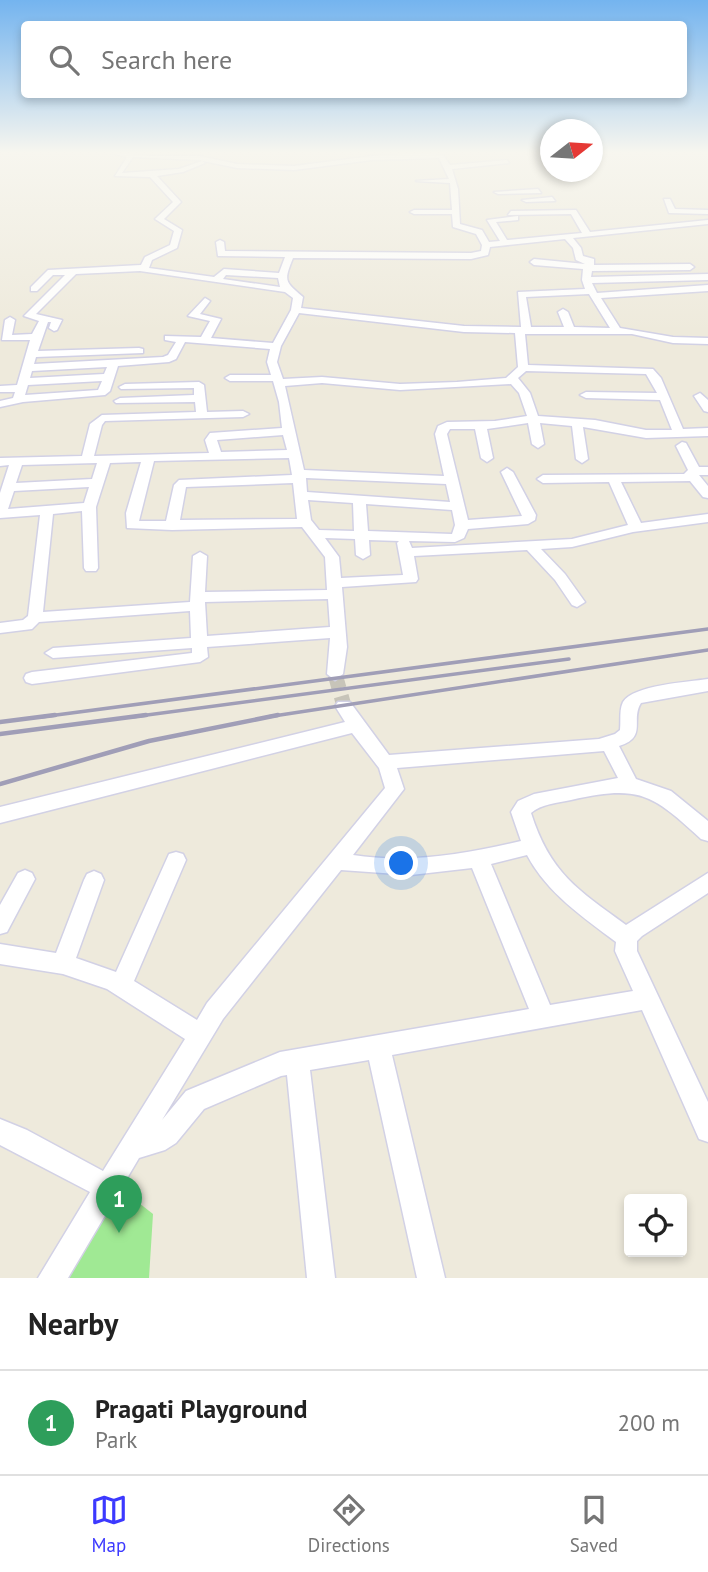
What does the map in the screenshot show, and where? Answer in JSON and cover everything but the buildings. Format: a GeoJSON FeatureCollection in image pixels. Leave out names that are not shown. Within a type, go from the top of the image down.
{"type":"FeatureCollection","features":[{"type":"Feature","properties":{"kind":"street"},"geometry":{"type":"LineString","coordinates":[[143,268],[148,259],[174,246],[179,233],[173,226],[159,220],[167,212]]}},
{"type":"Feature","properties":{"kind":"street"},"geometry":{"type":"LineString","coordinates":[[414,212],[419,212]]}},
{"type":"Feature","properties":{"kind":"street"},"geometry":{"type":"LineString","coordinates":[[220,242],[220,254],[471,256],[485,253],[486,245],[480,232],[457,225],[457,212]]}},
{"type":"Feature","properties":{"kind":"street"},"geometry":{"type":"LineString","coordinates":[[511,212],[534,240]]}},
{"type":"Feature","properties":{"kind":"street"},"geometry":{"type":"LineString","coordinates":[[505,243],[491,220],[511,212],[573,212],[587,234]]}},
{"type":"Feature","properties":{"kind":"street"},"geometry":{"type":"LineString","coordinates":[[486,245],[708,222]]}},
{"type":"Feature","properties":{"kind":"street"},"geometry":{"type":"LineString","coordinates":[[547,230],[555,237]]}},
{"type":"Feature","properties":{"kind":"street"},"geometry":{"type":"LineString","coordinates":[[567,236],[577,248],[579,258],[591,261],[586,280],[617,331]]}},
{"type":"Feature","properties":{"kind":"street"},"geometry":{"type":"LineString","coordinates":[[243,240],[244,254]]}},
{"type":"Feature","properties":{"kind":"street"},"geometry":{"type":"LineString","coordinates":[[266,240],[267,254]]}},
{"type":"Feature","properties":{"kind":"street"},"geometry":{"type":"LineString","coordinates":[[252,274],[256,254]]}},
{"type":"Feature","properties":{"kind":"street"},"geometry":{"type":"LineString","coordinates":[[284,290],[282,276],[291,254]]}},
{"type":"Feature","properties":{"kind":"street"},"geometry":{"type":"LineString","coordinates":[[534,262],[588,268],[708,267]]}},
{"type":"Feature","properties":{"kind":"street"},"geometry":{"type":"LineString","coordinates":[[34,289],[51,272],[143,268],[284,290],[298,297],[296,310],[276,346],[272,362],[285,402],[288,431],[309,529],[332,556],[339,647],[335,674]]}},
{"type":"Feature","properties":{"kind":"street"},"geometry":{"type":"LineString","coordinates":[[29,316],[70,272]]}},
{"type":"Feature","properties":{"kind":"street"},"geometry":{"type":"LineString","coordinates":[[216,281],[224,272],[282,276]]}},
{"type":"Feature","properties":{"kind":"street"},"geometry":{"type":"LineString","coordinates":[[586,280],[708,277]]}},
{"type":"Feature","properties":{"kind":"street"},"geometry":{"type":"LineString","coordinates":[[230,378],[322,380],[400,387],[457,386],[513,379],[523,368],[521,294],[708,288]]}},
{"type":"Feature","properties":{"kind":"street"},"geometry":{"type":"LineString","coordinates":[[205,301],[193,316],[216,319],[205,340]]}},
{"type":"Feature","properties":{"kind":"street"},"geometry":{"type":"LineString","coordinates":[[296,310],[451,328],[642,332],[681,341],[708,341]]}},
{"type":"Feature","properties":{"kind":"street"},"geometry":{"type":"LineString","coordinates":[[562,312],[570,331]]}},
{"type":"Feature","properties":{"kind":"street"},"geometry":{"type":"LineString","coordinates":[[36,337],[6,338],[5,321],[29,316],[45,318],[57,320],[54,328]]}},
{"type":"Feature","properties":{"kind":"street"},"geometry":{"type":"LineString","coordinates":[[0,404],[16,402],[36,337],[45,318]]}},
{"type":"Feature","properties":{"kind":"street"},"geometry":{"type":"LineString","coordinates":[[169,338],[276,346]]}},
{"type":"Feature","properties":{"kind":"street"},"geometry":{"type":"LineString","coordinates":[[27,368],[169,359],[182,339]]}},
{"type":"Feature","properties":{"kind":"street"},"geometry":{"type":"LineString","coordinates":[[31,354],[140,348],[115,416]]}},
{"type":"Feature","properties":{"kind":"street"},"geometry":{"type":"LineString","coordinates":[[0,389],[101,393],[113,364]]}},
{"type":"Feature","properties":{"kind":"street"},"geometry":{"type":"LineString","coordinates":[[523,368],[645,370],[652,373],[708,494]]}},
{"type":"Feature","properties":{"kind":"street"},"geometry":{"type":"LineString","coordinates":[[21,390],[109,377]]}},
{"type":"Feature","properties":{"kind":"street"},"geometry":{"type":"LineString","coordinates":[[513,379],[529,399],[538,444]]}},
{"type":"Feature","properties":{"kind":"street"},"geometry":{"type":"LineString","coordinates":[[125,387],[199,385],[202,415]]}},
{"type":"Feature","properties":{"kind":"street"},"geometry":{"type":"LineString","coordinates":[[586,395],[663,397]]}},
{"type":"Feature","properties":{"kind":"street"},"geometry":{"type":"LineString","coordinates":[[700,396],[708,409]]}},
{"type":"Feature","properties":{"kind":"street"},"geometry":{"type":"LineString","coordinates":[[120,401],[202,398]]}},
{"type":"Feature","properties":{"kind":"street"},"geometry":{"type":"LineString","coordinates":[[87,459],[99,419],[115,416],[243,414]]}},
{"type":"Feature","properties":{"kind":"street"},"geometry":{"type":"LineString","coordinates":[[149,457],[131,523],[135,526],[309,529],[360,535],[455,538],[462,525],[442,429],[533,419],[577,422],[681,439],[708,432]]}},
{"type":"Feature","properties":{"kind":"street"},"geometry":{"type":"LineString","coordinates":[[577,422],[582,459]]}},
{"type":"Feature","properties":{"kind":"street"},"geometry":{"type":"LineString","coordinates":[[480,425],[487,458]]}},
{"type":"Feature","properties":{"kind":"street"},"geometry":{"type":"LineString","coordinates":[[217,481],[219,455],[211,440],[214,436],[288,431]]}},
{"type":"Feature","properties":{"kind":"street"},"geometry":{"type":"LineString","coordinates":[[255,480],[258,454]]}},
{"type":"Feature","properties":{"kind":"street"},"geometry":{"type":"LineString","coordinates":[[0,462],[293,454]]}},
{"type":"Feature","properties":{"kind":"street"},"geometry":{"type":"LineString","coordinates":[[91,568],[89,507],[106,458]]}},
{"type":"Feature","properties":{"kind":"street"},"geometry":{"type":"LineString","coordinates":[[17,461],[0,513],[89,507]]}},
{"type":"Feature","properties":{"kind":"street"},"geometry":{"type":"LineString","coordinates":[[462,525],[528,520],[507,472]]}},
{"type":"Feature","properties":{"kind":"street"},"geometry":{"type":"LineString","coordinates":[[543,479],[687,478],[698,472]]}},
{"type":"Feature","properties":{"kind":"street"},"geometry":{"type":"LineString","coordinates":[[172,526],[180,485],[197,481],[299,476],[452,480]]}},
{"type":"Feature","properties":{"kind":"street"},"geometry":{"type":"LineString","coordinates":[[614,480],[635,525],[633,528]]}},
{"type":"Feature","properties":{"kind":"street"},"geometry":{"type":"LineString","coordinates":[[8,487],[97,483]]}},
{"type":"Feature","properties":{"kind":"street"},"geometry":{"type":"LineString","coordinates":[[302,496],[458,506]]}},
{"type":"Feature","properties":{"kind":"street"},"geometry":{"type":"LineString","coordinates":[[359,500],[363,555]]}},
{"type":"Feature","properties":{"kind":"street"},"geometry":{"type":"LineString","coordinates":[[0,628],[27,625],[35,617],[47,510]]}},
{"type":"Feature","properties":{"kind":"street"},"geometry":{"type":"LineString","coordinates":[[407,552],[572,543],[633,528],[708,518]]}},
{"type":"Feature","properties":{"kind":"street"},"geometry":{"type":"LineString","coordinates":[[35,617],[411,579],[402,537]]}},
{"type":"Feature","properties":{"kind":"street"},"geometry":{"type":"LineString","coordinates":[[531,546],[577,602]]}},
{"type":"Feature","properties":{"kind":"street"},"geometry":{"type":"LineString","coordinates":[[32,678],[195,660],[200,657],[197,602],[201,556]]}},
{"type":"Feature","properties":{"kind":"street"},"geometry":{"type":"LineString","coordinates":[[53,653],[337,632]]}},
{"type":"Feature","properties":{"kind":"street"},"geometry":{"type":"LineString","coordinates":[[387,762],[600,746],[621,739],[628,732],[628,706],[631,700],[708,685]]}},
{"type":"Feature","properties":{"kind":"street"},"geometry":{"type":"LineString","coordinates":[[0,815],[349,716],[387,762],[395,789],[215,1011],[52,1278]]}},
{"type":"Feature","properties":{"kind":"street"},"geometry":{"type":"LineString","coordinates":[[608,743],[631,786]]}},
{"type":"Feature","properties":{"kind":"street"},"geometry":{"type":"LineString","coordinates":[[627,938],[566,889],[544,867],[521,813],[525,806],[615,786],[650,788],[672,801],[708,833]]}},
{"type":"Feature","properties":{"kind":"street"},"geometry":{"type":"LineString","coordinates":[[336,861],[367,867],[418,866],[479,860],[533,846]]}},
{"type":"Feature","properties":{"kind":"street"},"geometry":{"type":"LineString","coordinates":[[121,986],[176,860]]}},
{"type":"Feature","properties":{"kind":"street"},"geometry":{"type":"LineString","coordinates":[[479,860],[543,1016]]}},
{"type":"Feature","properties":{"kind":"street"},"geometry":{"type":"LineString","coordinates":[[0,925],[25,879]]}},
{"type":"Feature","properties":{"kind":"street"},"geometry":{"type":"LineString","coordinates":[[63,964],[94,880]]}},
{"type":"Feature","properties":{"kind":"street"},"geometry":{"type":"LineString","coordinates":[[708,881],[635,929],[627,938],[626,951],[708,1130]]}},
{"type":"Feature","properties":{"kind":"street"},"geometry":{"type":"LineString","coordinates":[[0,954],[63,964],[121,986],[200,1035]]}},
{"type":"Feature","properties":{"kind":"street"},"geometry":{"type":"LineString","coordinates":[[131,1148],[167,1134],[195,1100],[280,1064],[646,999]]}},
{"type":"Feature","properties":{"kind":"street"},"geometry":{"type":"LineString","coordinates":[[378,1045],[431,1278]]}},
{"type":"Feature","properties":{"kind":"street"},"geometry":{"type":"LineString","coordinates":[[297,1060],[321,1278]]}},
{"type":"Feature","properties":{"kind":"street"},"geometry":{"type":"LineString","coordinates":[[0,1132],[107,1187]]}},
{"type":"Feature","properties":{"kind":"green space"},"geometry":{"type":"Polygon","coordinates":[[[116,1185],[153,1214],[149,1278],[60,1278],[116,1185]]]}},
{"type":"Feature","properties":{"kind":"tunnel"},"geometry":{"type":"LineString","coordinates":[[335,674],[344,706]]}},
{"type":"Feature","properties":{"kind":"railway"},"geometry":{"type":"LineString","coordinates":[[41,717],[708,629]]}},
{"type":"Feature","properties":{"kind":"railway"},"geometry":{"type":"LineString","coordinates":[[271,716],[708,650]]}},
{"type":"Feature","properties":{"kind":"railway"},"geometry":{"type":"LineString","coordinates":[[132,717],[569,659]]}},
{"type":"Feature","properties":{"kind":"railway"},"geometry":{"type":"LineString","coordinates":[[0,722],[55,715]]}},
{"type":"Feature","properties":{"kind":"railway"},"geometry":{"type":"LineString","coordinates":[[0,734],[146,715]]}},
{"type":"Feature","properties":{"kind":"railway"},"geometry":{"type":"LineString","coordinates":[[271,716],[278,715]]}},
{"type":"Feature","properties":{"kind":"railway"},"geometry":{"type":"LineString","coordinates":[[0,784],[149,741],[271,716]]}},
{"type":"Feature","properties":{"kind":"railway"},"geometry":{"type":"LineString","coordinates":[[267,717],[271,716]]}},
{"type":"Feature","properties":{"kind":"place","name":"Pragati Playground"},"geometry":{"type":"Point","coordinates":[119,1233]}}]}
